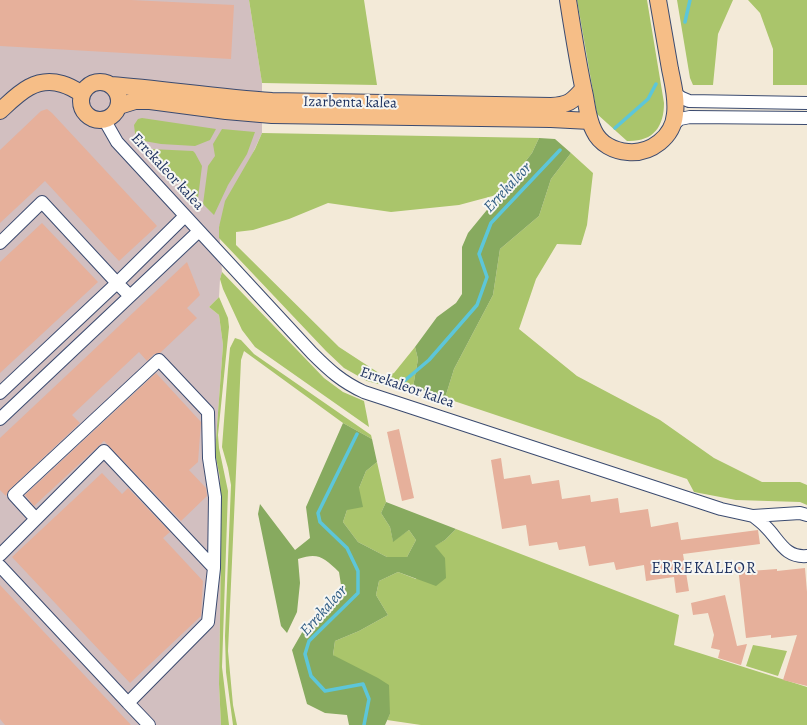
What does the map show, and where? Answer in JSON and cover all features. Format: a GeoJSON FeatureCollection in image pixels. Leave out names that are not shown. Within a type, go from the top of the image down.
{"type":"FeatureCollection","features":[{"type":"Feature","properties":{"kind":"main road"},"geometry":{"type":"LineString","coordinates":[[568,0],[583,89],[590,121],[594,131],[600,140],[615,150],[633,153],[657,145],[673,125],[675,115],[674,93],[658,0]]}},
{"type":"Feature","properties":{"kind":"main road"},"geometry":{"type":"LineString","coordinates":[[0,111],[19,93],[29,86],[37,83],[49,82],[63,84],[82,94]]}},
{"type":"Feature","properties":{"kind":"main road"},"geometry":{"type":"LineString","coordinates":[[98,82],[111,85],[118,93],[119,106],[116,112],[105,120],[96,120],[88,117],[83,110],[81,102],[82,94],[86,88],[98,82]]}},
{"type":"Feature","properties":{"kind":"main road","name":"Izarbenta kalea"},"geometry":{"type":"LineString","coordinates":[[111,85],[150,88],[235,99],[278,102],[551,106],[570,103],[583,89]]}},
{"type":"Feature","properties":{"kind":"main road","name":"Izarbenta kalea"},"geometry":{"type":"LineString","coordinates":[[119,106],[135,101],[150,101],[226,111],[278,115],[551,119],[590,121]]}},
{"type":"Feature","properties":{"kind":"street"},"geometry":{"type":"LineString","coordinates":[[674,93],[689,101],[807,102]]}},
{"type":"Feature","properties":{"kind":"street"},"geometry":{"type":"LineString","coordinates":[[673,125],[680,119],[690,117],[807,118]]}},
{"type":"Feature","properties":{"kind":"street","name":"Errekaleor kalea"},"geometry":{"type":"LineString","coordinates":[[105,120],[117,142],[185,216],[312,353],[332,372],[349,385],[364,392],[695,502],[753,516],[800,512],[807,515]]}},
{"type":"Feature","properties":{"kind":"street"},"geometry":{"type":"LineString","coordinates":[[0,243],[42,202],[130,296]]}},
{"type":"Feature","properties":{"kind":"street"},"geometry":{"type":"LineString","coordinates":[[0,393],[117,283],[185,216]]}},
{"type":"Feature","properties":{"kind":"street"},"geometry":{"type":"LineString","coordinates":[[0,419],[199,231]]}},
{"type":"Feature","properties":{"kind":"street"},"geometry":{"type":"LineString","coordinates":[[36,519],[14,495],[159,360],[208,412],[208,458],[214,497],[214,568],[208,622],[128,703]]}},
{"type":"Feature","properties":{"kind":"street"},"geometry":{"type":"LineString","coordinates":[[0,555],[104,451],[214,568]]}},
{"type":"Feature","properties":{"kind":"street","name":"Errekaleor kalea"},"geometry":{"type":"LineString","coordinates":[[753,516],[766,526],[780,545],[790,553],[807,556]]}},
{"type":"Feature","properties":{"kind":"street"},"geometry":{"type":"LineString","coordinates":[[0,566],[149,725]]}},
{"type":"Feature","properties":{"kind":"shaded area"},"geometry":{"type":"Polygon","coordinates":[[[0,0],[249,0],[262,83],[262,133],[219,227],[222,272],[219,297],[209,307],[219,315],[223,345],[215,453],[220,478],[221,557],[219,684],[221,725],[0,725],[0,0]]]}},
{"type":"Feature","properties":{"kind":"green space"},"geometry":{"type":"Polygon","coordinates":[[[249,0],[364,0],[377,85],[262,83],[249,0]]]}},
{"type":"Feature","properties":{"kind":"green space"},"geometry":{"type":"Polygon","coordinates":[[[577,0],[647,0],[664,103],[662,119],[659,126],[650,136],[636,141],[627,141],[597,114],[577,0]]]}},
{"type":"Feature","properties":{"kind":"green space"},"geometry":{"type":"Polygon","coordinates":[[[677,0],[733,0],[718,34],[713,85],[693,85],[690,78],[677,0]]]}},
{"type":"Feature","properties":{"kind":"green space"},"geometry":{"type":"Polygon","coordinates":[[[748,0],[807,0],[807,85],[773,85],[773,49],[760,13],[748,0]]]}},
{"type":"Feature","properties":{"kind":"green space"},"geometry":{"type":"Polygon","coordinates":[[[142,118],[216,129],[210,140],[195,146],[161,144],[144,141],[135,133],[134,125],[138,119],[142,118]]]}},
{"type":"Feature","properties":{"kind":"green space"},"geometry":{"type":"Polygon","coordinates":[[[222,129],[255,132],[247,154],[228,185],[214,215],[203,204],[208,166],[215,156],[213,144],[222,129]]]}},
{"type":"Feature","properties":{"kind":"green space"},"geometry":{"type":"Polygon","coordinates":[[[262,133],[539,138],[532,153],[500,194],[459,205],[391,212],[328,203],[289,219],[253,230],[236,232],[236,245],[339,347],[385,377],[394,373],[415,347],[418,359],[413,387],[408,386],[397,389],[367,381],[344,368],[219,238],[219,227],[225,201],[255,149],[262,133]]]}},
{"type":"Feature","properties":{"kind":"green space"},"geometry":{"type":"Polygon","coordinates":[[[539,138],[555,139],[571,153],[551,179],[539,216],[500,249],[493,295],[454,369],[445,398],[413,387],[418,359],[415,347],[437,317],[456,303],[462,294],[462,247],[468,233],[532,153],[539,138]]]}},
{"type":"Feature","properties":{"kind":"green space"},"geometry":{"type":"Polygon","coordinates":[[[151,149],[193,151],[195,153],[202,166],[198,198],[151,149]]]}},
{"type":"Feature","properties":{"kind":"green space"},"geometry":{"type":"Polygon","coordinates":[[[571,153],[593,173],[587,225],[581,245],[557,244],[536,279],[519,329],[577,376],[660,420],[714,458],[762,482],[800,482],[807,485],[807,505],[800,502],[736,500],[694,492],[687,479],[445,398],[454,369],[493,295],[500,249],[539,216],[551,179],[571,153]]]}},
{"type":"Feature","properties":{"kind":"green space"},"geometry":{"type":"Polygon","coordinates":[[[222,272],[324,378],[343,392],[364,401],[369,427],[255,347],[242,330],[223,289],[220,279],[222,272]]]}},
{"type":"Feature","properties":{"kind":"green space"},"geometry":{"type":"Polygon","coordinates":[[[219,297],[228,318],[229,327],[218,435],[219,448],[228,491],[222,667],[229,725],[221,725],[219,684],[221,557],[220,478],[215,453],[223,345],[219,315],[209,307],[219,297]]]}},
{"type":"Feature","properties":{"kind":"green space"},"geometry":{"type":"Polygon","coordinates":[[[235,338],[241,340],[254,354],[371,435],[372,439],[343,423],[244,351],[241,360],[228,651],[233,705],[237,725],[233,725],[226,672],[225,636],[231,485],[222,447],[230,348],[235,338]]]}},
{"type":"Feature","properties":{"kind":"green space"},"geometry":{"type":"Polygon","coordinates":[[[343,423],[372,439],[377,462],[366,471],[359,488],[363,507],[347,510],[343,522],[358,542],[387,557],[407,557],[416,540],[409,530],[393,542],[390,527],[381,513],[386,502],[456,529],[445,540],[435,546],[445,558],[446,578],[436,586],[398,572],[379,581],[376,595],[388,615],[359,631],[335,641],[333,655],[389,685],[390,714],[385,725],[349,725],[347,715],[325,713],[307,704],[292,650],[304,629],[327,605],[341,585],[339,572],[325,560],[316,556],[298,559],[300,583],[297,612],[287,633],[281,626],[258,514],[260,504],[295,550],[310,538],[306,507],[343,423]]]}},
{"type":"Feature","properties":{"kind":"green space"},"geometry":{"type":"Polygon","coordinates":[[[377,462],[386,502],[381,513],[390,527],[393,541],[409,530],[416,540],[407,557],[387,557],[358,542],[343,522],[347,510],[366,471],[377,462]]]}},
{"type":"Feature","properties":{"kind":"green space"},"geometry":{"type":"Polygon","coordinates":[[[456,529],[679,615],[674,645],[807,687],[807,725],[421,725],[387,720],[390,714],[333,655],[335,641],[359,631],[388,615],[376,595],[379,581],[398,572],[416,579],[434,546],[445,540],[456,529]]]}},
{"type":"Feature","properties":{"kind":"green space"},"geometry":{"type":"Polygon","coordinates":[[[753,645],[787,651],[778,676],[746,666],[753,645]]]}},
{"type":"Feature","properties":{"kind":"building"},"geometry":{"type":"Polygon","coordinates":[[[0,0],[131,0],[234,5],[231,59],[0,46],[0,0]]]}},
{"type":"Feature","properties":{"kind":"building"},"geometry":{"type":"Polygon","coordinates":[[[47,109],[157,226],[119,261],[45,181],[0,223],[0,150],[41,111],[47,109]]]}},
{"type":"Feature","properties":{"kind":"building"},"geometry":{"type":"Polygon","coordinates":[[[42,223],[98,282],[0,373],[0,262],[42,223]]]}},
{"type":"Feature","properties":{"kind":"building"},"geometry":{"type":"Polygon","coordinates":[[[187,262],[200,295],[187,308],[197,318],[160,353],[154,354],[147,361],[139,352],[72,415],[80,423],[9,490],[6,496],[0,490],[0,438],[187,262]]]}},
{"type":"Feature","properties":{"kind":"building"},"geometry":{"type":"Polygon","coordinates":[[[156,373],[201,422],[198,462],[189,470],[206,488],[207,496],[181,521],[104,441],[34,506],[25,495],[156,373]]]}},
{"type":"Feature","properties":{"kind":"building"},"geometry":{"type":"Polygon","coordinates":[[[399,429],[414,498],[402,501],[387,432],[399,429]]]}},
{"type":"Feature","properties":{"kind":"building"},"geometry":{"type":"Polygon","coordinates":[[[501,458],[504,479],[530,475],[532,484],[559,480],[562,499],[590,495],[591,502],[618,498],[620,513],[648,509],[651,527],[678,522],[681,540],[758,530],[760,544],[683,554],[689,591],[676,593],[674,577],[646,581],[644,565],[616,570],[614,562],[589,566],[585,546],[559,550],[557,542],[529,546],[526,525],[502,529],[491,460],[501,458]]]}},
{"type":"Feature","properties":{"kind":"building"},"geometry":{"type":"Polygon","coordinates":[[[102,473],[122,494],[128,488],[170,532],[163,538],[203,581],[201,616],[130,683],[12,557],[102,473]]]}},
{"type":"Feature","properties":{"kind":"building"},"geometry":{"type":"Polygon","coordinates":[[[749,566],[750,571],[777,569],[777,571],[805,568],[807,592],[807,686],[783,680],[797,635],[771,638],[771,635],[746,638],[738,567],[749,566]]]}},
{"type":"Feature","properties":{"kind":"building"},"geometry":{"type":"Polygon","coordinates":[[[0,585],[131,725],[5,725],[0,719],[0,585]]]}},
{"type":"Feature","properties":{"kind":"building"},"geometry":{"type":"Polygon","coordinates":[[[725,595],[737,646],[747,644],[741,665],[718,658],[720,650],[711,648],[714,635],[708,613],[693,615],[691,603],[725,595]]]}},
{"type":"Feature","properties":{"kind":"waterway","name":"Errekaleor"},"geometry":{"type":"LineString","coordinates":[[685,22],[690,0]]}},
{"type":"Feature","properties":{"kind":"waterway"},"geometry":{"type":"LineString","coordinates":[[615,128],[648,99],[656,84]]}},
{"type":"Feature","properties":{"kind":"waterway","name":"Errekaleor"},"geometry":{"type":"LineString","coordinates":[[403,382],[429,360],[477,305],[487,277],[479,254],[491,223],[560,150]]}},
{"type":"Feature","properties":{"kind":"waterway","name":"Errekaleor"},"geometry":{"type":"LineString","coordinates":[[357,434],[318,513],[320,522],[347,548],[358,571],[358,593],[309,641],[305,654],[311,676],[325,691],[363,684],[369,699],[364,725]]}},
{"type":"Feature","properties":{"kind":"district","name":"ERREKALEOR"},"geometry":{"type":"Point","coordinates":[704,569]}}]}
